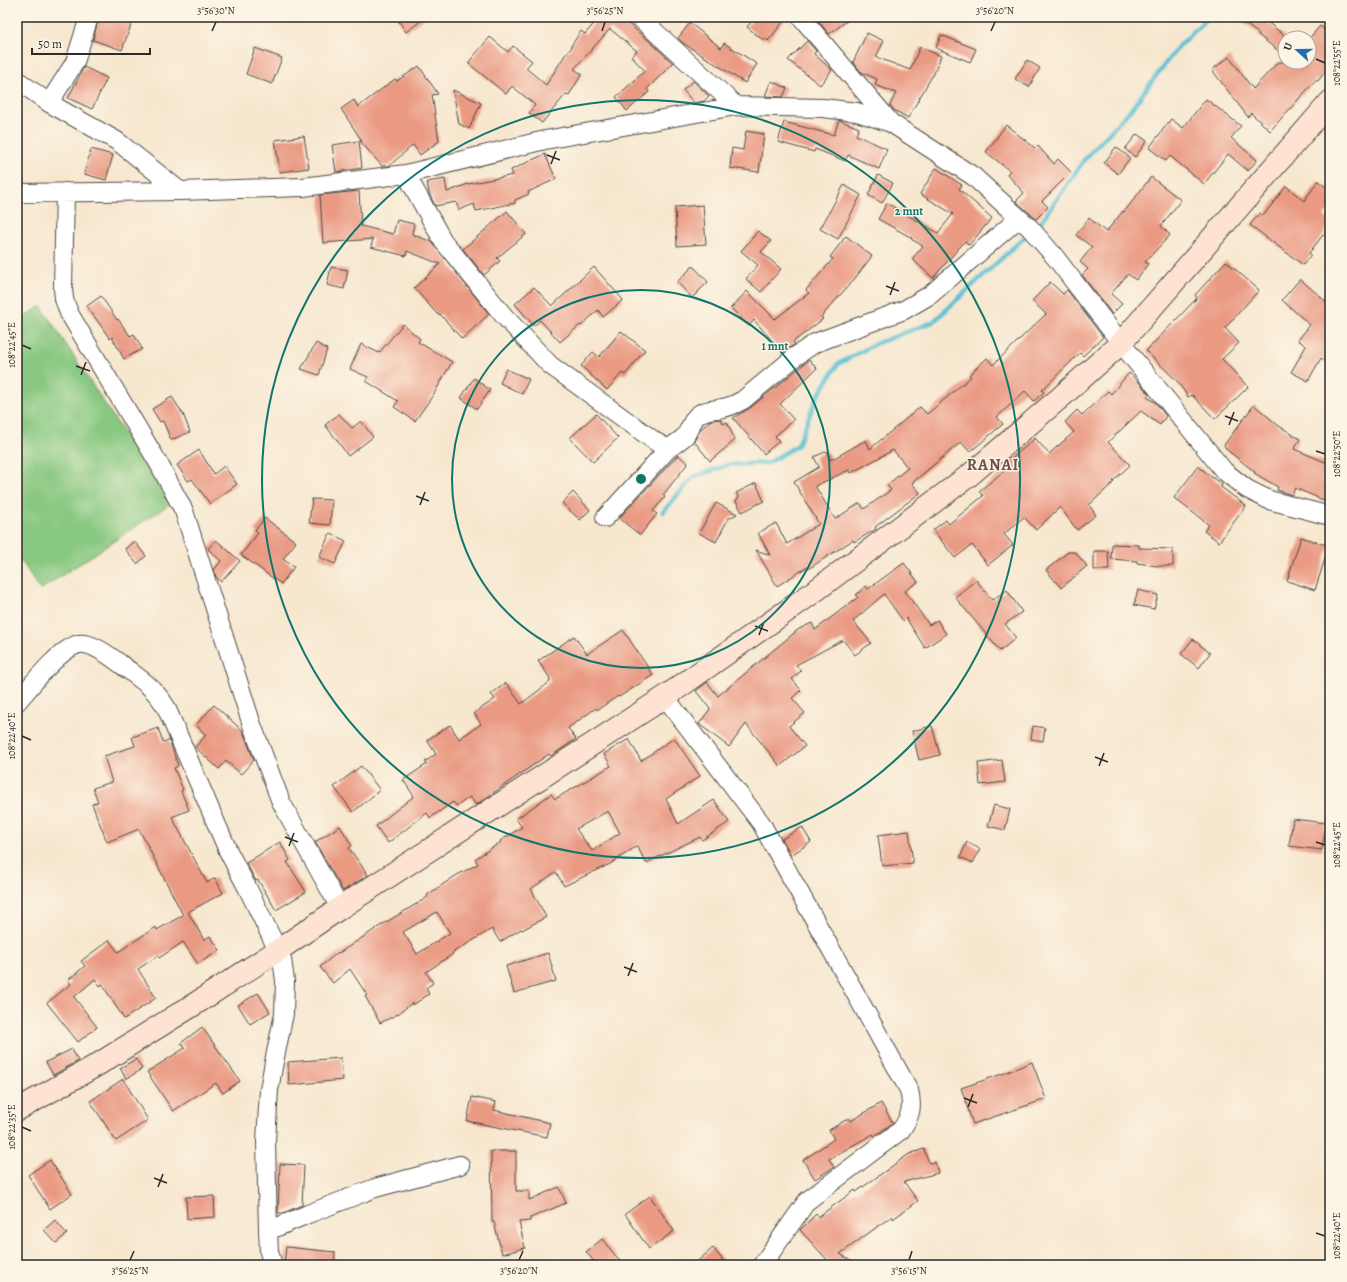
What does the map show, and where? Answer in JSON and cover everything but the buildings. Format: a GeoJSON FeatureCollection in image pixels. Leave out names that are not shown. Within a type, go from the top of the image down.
{"type":"FeatureCollection","features":[{"type":"Feature","properties":{"kind":"street"},"geometry":{"type":"LineString","coordinates":[[49,103],[75,62],[89,17]]}},
{"type":"Feature","properties":{"kind":"street"},"geometry":{"type":"LineString","coordinates":[[639,17],[736,106]]}},
{"type":"Feature","properties":{"kind":"street"},"geometry":{"type":"LineString","coordinates":[[801,17],[891,123]]}},
{"type":"Feature","properties":{"kind":"street"},"geometry":{"type":"LineString","coordinates":[[17,80],[49,103],[117,141],[180,191]]}},
{"type":"Feature","properties":{"kind":"street"},"geometry":{"type":"LineString","coordinates":[[17,1110],[97,1065],[198,1002],[665,697],[815,591],[971,474],[1046,410],[1120,343],[1330,102]]}},
{"type":"Feature","properties":{"kind":"street"},"geometry":{"type":"LineString","coordinates":[[17,193],[180,191],[303,187],[406,174],[545,140],[736,106],[823,108],[856,112],[891,123],[973,176],[1024,223],[1055,257],[1120,343],[1224,471],[1246,489],[1269,500],[1330,516]]}},
{"type":"Feature","properties":{"kind":"street"},"geometry":{"type":"LineString","coordinates":[[406,174],[443,241],[495,306],[550,365],[656,442],[668,449]]}},
{"type":"Feature","properties":{"kind":"street"},"geometry":{"type":"LineString","coordinates":[[65,192],[63,288],[64,299],[69,313],[159,464],[184,511],[252,725],[280,802],[340,908]]}},
{"type":"Feature","properties":{"kind":"street"},"geometry":{"type":"LineString","coordinates":[[605,518],[668,449],[684,437],[695,417],[700,413],[708,410],[734,406],[796,356],[815,343],[904,310],[930,294],[1024,223]]}},
{"type":"Feature","properties":{"kind":"street"},"geometry":{"type":"LineString","coordinates":[[17,702],[52,662],[79,644],[95,648],[106,653],[151,686],[166,707],[229,853],[282,959],[285,981],[284,1014],[269,1090],[266,1141],[269,1252],[273,1265]]}},
{"type":"Feature","properties":{"kind":"street"},"geometry":{"type":"LineString","coordinates":[[665,697],[761,823],[909,1090],[911,1099],[911,1110],[907,1122],[901,1130],[807,1202],[762,1265]]}},
{"type":"Feature","properties":{"kind":"street"},"geometry":{"type":"LineString","coordinates":[[268,1231],[375,1188],[460,1165]]}},
{"type":"Feature","properties":{"kind":"green space"},"geometry":{"type":"Polygon","coordinates":[[[41,306],[170,504],[40,590],[17,554],[17,322],[41,306]]]}},
{"type":"Feature","properties":{"kind":"waterway"},"geometry":{"type":"LineString","coordinates":[[1035,228],[1042,221],[1084,160],[1132,108],[1177,48],[1208,17]]}},
{"type":"Feature","properties":{"kind":"waterway"},"geometry":{"type":"LineString","coordinates":[[663,512],[693,477],[728,465],[768,463],[798,445],[816,399],[838,364],[875,344],[933,322],[1029,233]]}},
{"type":"Feature","properties":{"kind":"district","name":"RANAI"},"geometry":{"type":"Point","coordinates":[993,464]}}]}
